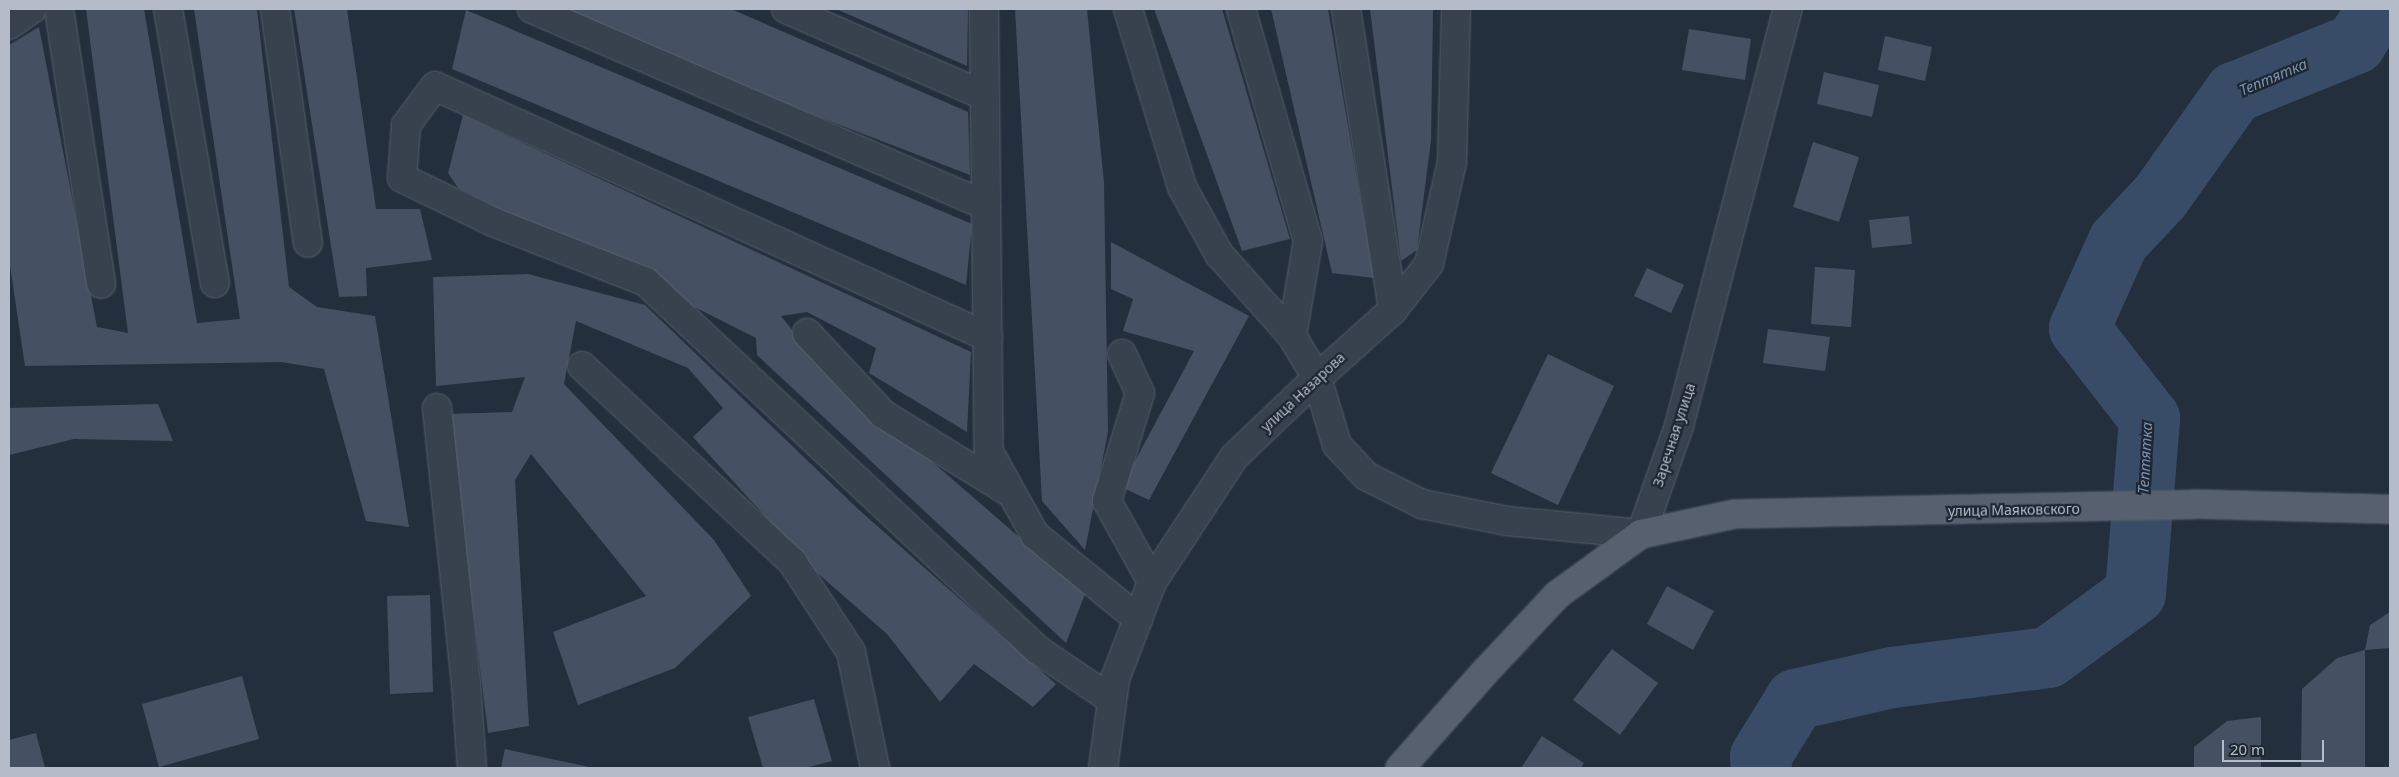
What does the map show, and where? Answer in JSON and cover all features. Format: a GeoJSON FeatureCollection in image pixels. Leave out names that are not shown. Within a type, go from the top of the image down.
{"type":"FeatureCollection","features":[{"type":"Feature","properties":{"kind":"main road","name":"улица Маяковского"},"geometry":{"type":"LineString","coordinates":[[1640,534],[1735,514],[2057,509],[2194,504],[2390,509]]}},
{"type":"Feature","properties":{"kind":"main road"},"geometry":{"type":"LineString","coordinates":[[1400,768],[1485,672],[1557,595],[1640,534]]}},
{"type":"Feature","properties":{"kind":"street"},"geometry":{"type":"LineString","coordinates":[[9,25],[32,9]]}},
{"type":"Feature","properties":{"kind":"street"},"geometry":{"type":"LineString","coordinates":[[59,9],[101,284]]}},
{"type":"Feature","properties":{"kind":"street"},"geometry":{"type":"LineString","coordinates":[[168,9],[215,283]]}},
{"type":"Feature","properties":{"kind":"street"},"geometry":{"type":"LineString","coordinates":[[275,9],[308,243]]}},
{"type":"Feature","properties":{"kind":"street"},"geometry":{"type":"LineString","coordinates":[[532,9],[986,205]]}},
{"type":"Feature","properties":{"kind":"street"},"geometry":{"type":"LineString","coordinates":[[786,9],[985,96]]}},
{"type":"Feature","properties":{"kind":"street"},"geometry":{"type":"LineString","coordinates":[[984,9],[989,452],[1035,535],[1138,619]]}},
{"type":"Feature","properties":{"kind":"street"},"geometry":{"type":"LineString","coordinates":[[1128,9],[1182,187],[1219,254],[1292,336],[1317,378],[1337,445],[1366,476],[1422,504],[1507,521],[1640,534]]}},
{"type":"Feature","properties":{"kind":"street"},"geometry":{"type":"LineString","coordinates":[[1241,9],[1308,242],[1292,336]]}},
{"type":"Feature","properties":{"kind":"street"},"geometry":{"type":"LineString","coordinates":[[1346,9],[1393,310]]}},
{"type":"Feature","properties":{"kind":"street","name":"улица Назарова"},"geometry":{"type":"LineString","coordinates":[[1103,768],[1115,679],[1152,582],[1234,457],[1317,378],[1393,310],[1429,264],[1452,162],[1456,9]]}},
{"type":"Feature","properties":{"kind":"street","name":"Заречная улица"},"geometry":{"type":"LineString","coordinates":[[1640,534],[1679,426],[1788,9]]}},
{"type":"Feature","properties":{"kind":"street"},"geometry":{"type":"LineString","coordinates":[[988,337],[435,86],[406,125],[402,178],[493,222],[646,282],[1038,650],[1112,700]]}},
{"type":"Feature","properties":{"kind":"street"},"geometry":{"type":"LineString","coordinates":[[806,333],[883,414],[1012,494]]}},
{"type":"Feature","properties":{"kind":"street"},"geometry":{"type":"LineString","coordinates":[[1122,354],[1140,393],[1107,501],[1152,582]]}},
{"type":"Feature","properties":{"kind":"street"},"geometry":{"type":"LineString","coordinates":[[582,366],[792,563],[851,652],[875,768]]}},
{"type":"Feature","properties":{"kind":"street"},"geometry":{"type":"LineString","coordinates":[[437,408],[466,684],[472,768]]}},
{"type":"Feature","properties":{"kind":"building"},"geometry":{"type":"Polygon","coordinates":[[[86,9],[144,9],[197,323],[240,319],[194,9],[257,9],[289,287],[317,307],[375,316],[409,527],[366,521],[324,369],[281,362],[25,366],[9,259],[9,45],[39,27],[97,327],[128,333],[86,9]]]}},
{"type":"Feature","properties":{"kind":"building"},"geometry":{"type":"Polygon","coordinates":[[[294,9],[347,9],[376,209],[420,209],[432,260],[366,268],[367,296],[339,297],[294,9]]]}},
{"type":"Feature","properties":{"kind":"building"},"geometry":{"type":"Polygon","coordinates":[[[539,9],[731,9],[968,112],[970,175],[539,9]]]}},
{"type":"Feature","properties":{"kind":"building"},"geometry":{"type":"Polygon","coordinates":[[[836,9],[966,9],[968,10],[967,66],[836,9]]]}},
{"type":"Feature","properties":{"kind":"building"},"geometry":{"type":"Polygon","coordinates":[[[1015,9],[1087,9],[1104,183],[1108,432],[1085,550],[1042,501],[1015,9]]]}},
{"type":"Feature","properties":{"kind":"building"},"geometry":{"type":"Polygon","coordinates":[[[1154,9],[1222,9],[1290,239],[1242,251],[1154,9]]]}},
{"type":"Feature","properties":{"kind":"building"},"geometry":{"type":"Polygon","coordinates":[[[1271,9],[1328,9],[1374,278],[1332,273],[1271,9]]]}},
{"type":"Feature","properties":{"kind":"building"},"geometry":{"type":"Polygon","coordinates":[[[1370,9],[1433,9],[1431,140],[1417,250],[1401,261],[1370,9]]]}},
{"type":"Feature","properties":{"kind":"building"},"geometry":{"type":"Polygon","coordinates":[[[466,10],[972,224],[966,285],[452,69],[466,10]]]}},
{"type":"Feature","properties":{"kind":"building"},"geometry":{"type":"Polygon","coordinates":[[[1689,29],[1751,39],[1745,80],[1682,70],[1689,29]]]}},
{"type":"Feature","properties":{"kind":"building"},"geometry":{"type":"Polygon","coordinates":[[[1885,36],[1932,47],[1925,81],[1878,70],[1885,36]]]}},
{"type":"Feature","properties":{"kind":"building"},"geometry":{"type":"Polygon","coordinates":[[[1824,72],[1879,85],[1872,117],[1817,104],[1824,72]]]}},
{"type":"Feature","properties":{"kind":"building"},"geometry":{"type":"Polygon","coordinates":[[[463,115],[971,352],[967,432],[869,373],[876,348],[807,312],[781,316],[835,384],[929,459],[1085,594],[1066,643],[757,355],[756,338],[458,188],[448,173],[463,115]]]}},
{"type":"Feature","properties":{"kind":"building"},"geometry":{"type":"Polygon","coordinates":[[[1813,142],[1859,157],[1839,222],[1793,207],[1813,142]]]}},
{"type":"Feature","properties":{"kind":"building"},"geometry":{"type":"Polygon","coordinates":[[[1909,216],[1912,244],[1872,248],[1869,220],[1909,216]]]}},
{"type":"Feature","properties":{"kind":"building"},"geometry":{"type":"Polygon","coordinates":[[[1111,242],[1249,316],[1149,500],[1121,487],[1194,351],[1123,331],[1133,299],[1111,289],[1111,242]]]}},
{"type":"Feature","properties":{"kind":"building"},"geometry":{"type":"Polygon","coordinates":[[[1815,267],[1855,270],[1851,327],[1811,324],[1815,267]]]}},
{"type":"Feature","properties":{"kind":"building"},"geometry":{"type":"Polygon","coordinates":[[[1647,268],[1684,285],[1671,313],[1634,296],[1647,268]]]}},
{"type":"Feature","properties":{"kind":"building"},"geometry":{"type":"Polygon","coordinates":[[[528,274],[645,305],[858,509],[1056,684],[1033,707],[974,664],[940,702],[887,634],[814,570],[693,437],[723,408],[688,368],[576,321],[564,384],[714,540],[751,596],[675,668],[578,705],[553,632],[646,596],[531,454],[515,480],[529,726],[488,733],[449,414],[512,412],[525,377],[436,386],[433,277],[528,274]]]}},
{"type":"Feature","properties":{"kind":"building"},"geometry":{"type":"Polygon","coordinates":[[[1768,329],[1830,337],[1825,371],[1763,363],[1768,329]]]}},
{"type":"Feature","properties":{"kind":"building"},"geometry":{"type":"Polygon","coordinates":[[[1548,354],[1614,386],[1558,505],[1491,473],[1548,354]]]}},
{"type":"Feature","properties":{"kind":"building"},"geometry":{"type":"Polygon","coordinates":[[[158,404],[173,441],[74,439],[9,455],[9,408],[158,404]]]}},
{"type":"Feature","properties":{"kind":"building"},"geometry":{"type":"Polygon","coordinates":[[[1667,586],[1714,611],[1693,650],[1647,624],[1667,586]]]}},
{"type":"Feature","properties":{"kind":"building"},"geometry":{"type":"Polygon","coordinates":[[[430,595],[433,692],[390,694],[387,596],[430,595]]]}},
{"type":"Feature","properties":{"kind":"building"},"geometry":{"type":"Polygon","coordinates":[[[2390,612],[2390,648],[2365,650],[2370,625],[2390,612]]]}},
{"type":"Feature","properties":{"kind":"building"},"geometry":{"type":"Polygon","coordinates":[[[1612,649],[1658,683],[1620,735],[1573,700],[1612,649]]]}},
{"type":"Feature","properties":{"kind":"building"},"geometry":{"type":"Polygon","coordinates":[[[2365,650],[2365,768],[2301,768],[2302,689],[2337,658],[2365,650]]]}},
{"type":"Feature","properties":{"kind":"building"},"geometry":{"type":"Polygon","coordinates":[[[242,676],[259,739],[159,767],[142,704],[242,676]]]}},
{"type":"Feature","properties":{"kind":"building"},"geometry":{"type":"Polygon","coordinates":[[[814,699],[832,761],[805,768],[763,768],[748,717],[814,699]]]}},
{"type":"Feature","properties":{"kind":"building"},"geometry":{"type":"Polygon","coordinates":[[[2261,717],[2261,768],[2194,768],[2194,747],[2227,721],[2261,717]]]}},
{"type":"Feature","properties":{"kind":"building"},"geometry":{"type":"Polygon","coordinates":[[[36,733],[45,768],[9,768],[9,740],[36,733]]]}},
{"type":"Feature","properties":{"kind":"building"},"geometry":{"type":"Polygon","coordinates":[[[1542,736],[1584,763],[1581,768],[1521,768],[1542,736]]]}},
{"type":"Feature","properties":{"kind":"building"},"geometry":{"type":"Polygon","coordinates":[[[505,749],[589,767],[589,768],[501,768],[505,749]]]}},
{"type":"Feature","properties":{"kind":"waterway","name":"Тептятка"},"geometry":{"type":"LineString","coordinates":[[1761,768],[1760,756],[1795,699],[1892,677],[2048,657],[2135,593],[2149,418],[2079,328],[2118,241],[2160,196],[2234,92],[2355,43],[2376,9]]}}]}
